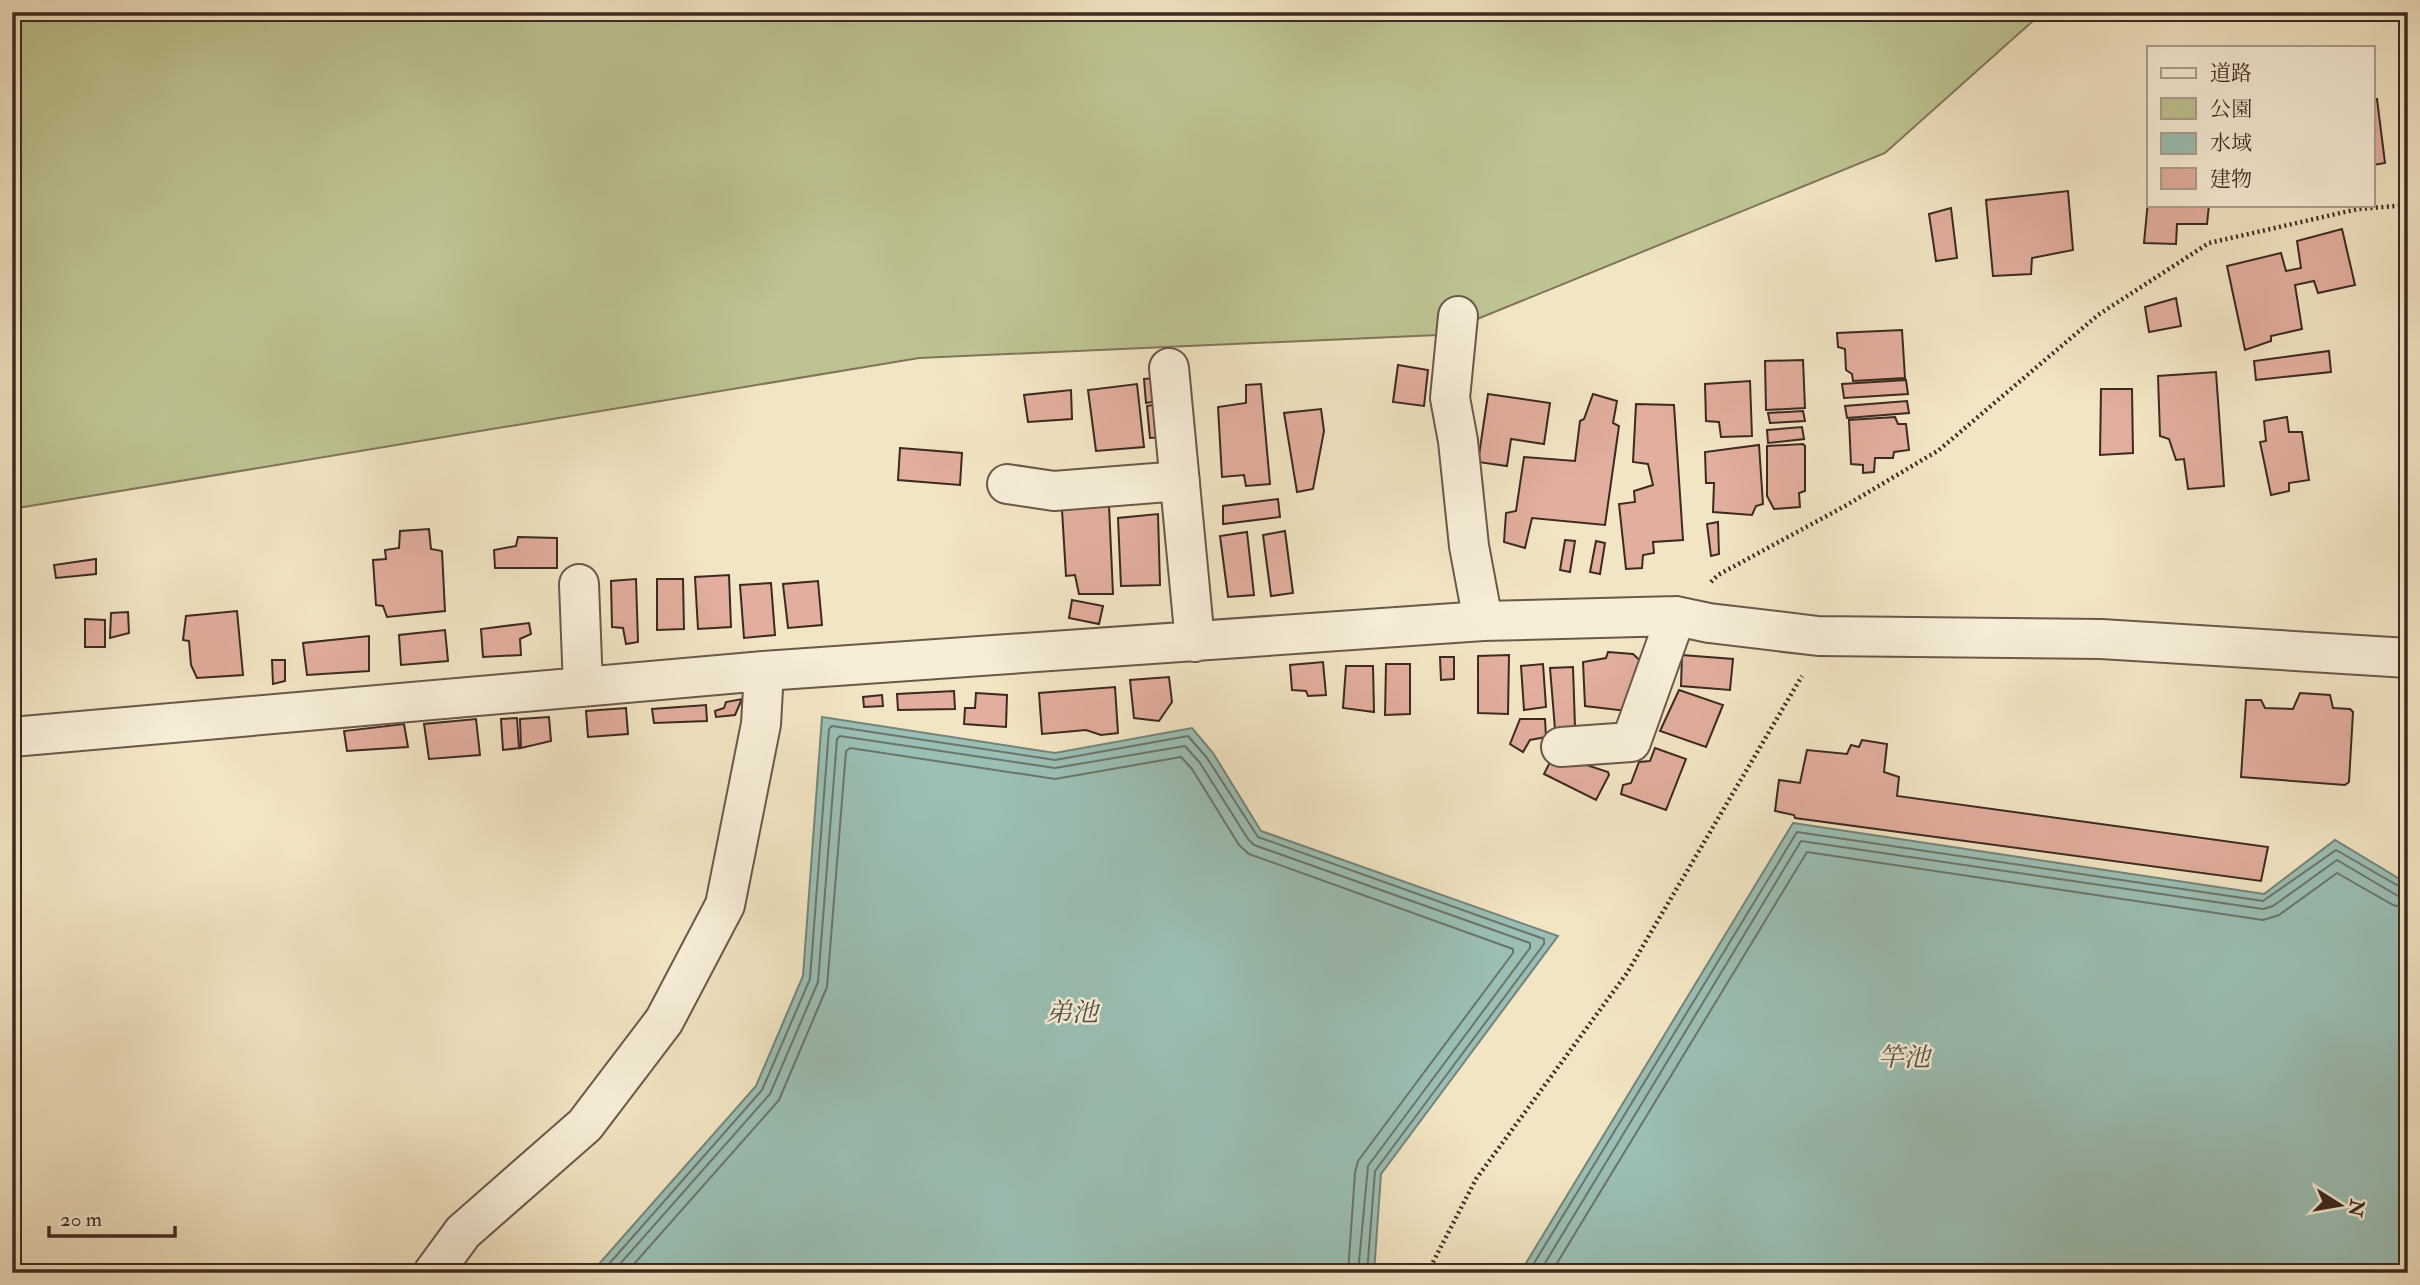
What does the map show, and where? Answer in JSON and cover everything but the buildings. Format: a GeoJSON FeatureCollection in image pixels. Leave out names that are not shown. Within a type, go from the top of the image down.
{"type":"FeatureCollection","features":[{"type":"Feature","properties":{"kind":"street"},"geometry":{"type":"LineString","coordinates":[[1458,316],[1450,398],[1458,441],[1469,546],[1483,621]]}},
{"type":"Feature","properties":{"kind":"street"},"geometry":{"type":"LineString","coordinates":[[1169,368],[1195,642]]}},
{"type":"Feature","properties":{"kind":"street"},"geometry":{"type":"LineString","coordinates":[[1007,484],[1054,491],[1180,481]]}},
{"type":"Feature","properties":{"kind":"street"},"geometry":{"type":"LineString","coordinates":[[579,584],[583,687]]}},
{"type":"Feature","properties":{"kind":"street"},"geometry":{"type":"LineString","coordinates":[[1561,747],[1631,742],[1676,616]]}},
{"type":"Feature","properties":{"kind":"street"},"geometry":{"type":"LineString","coordinates":[[12,737],[764,671],[1483,621],[1676,616],[1709,623],[1818,636],[2101,639],[2408,658]]}},
{"type":"Feature","properties":{"kind":"street"},"geometry":{"type":"LineString","coordinates":[[433,1273],[463,1232],[585,1125],[664,1021],[725,905],[761,724],[764,671]]}},
{"type":"Feature","properties":{"kind":"path"},"geometry":{"type":"LineString","coordinates":[[1676,616],[1718,575],[1845,506],[1939,450],[2098,315],[2209,243],[2358,209],[2408,205]]}},
{"type":"Feature","properties":{"kind":"path"},"geometry":{"type":"LineString","coordinates":[[1432,1273],[1432,1265],[1476,1180],[1627,973],[1800,683],[1818,636]]}},
{"type":"Feature","properties":{"kind":"green space"},"geometry":{"type":"Polygon","coordinates":[[[12,12],[2043,12],[1885,153],[1438,335],[919,358],[12,509],[12,12]]]}},
{"type":"Feature","properties":{"kind":"water","name":"弟池"},"geometry":{"type":"Polygon","coordinates":[[[822,717],[1055,753],[1192,728],[1213,753],[1261,831],[1558,936],[1381,1174],[1374,1273],[591,1273],[756,1086],[803,976],[822,717]]]}},
{"type":"Feature","properties":{"kind":"water","name":"竿池"},"geometry":{"type":"Polygon","coordinates":[[[1793,823],[2264,894],[2335,840],[2408,884],[2408,1273],[1520,1273],[1793,823]]]}}]}
